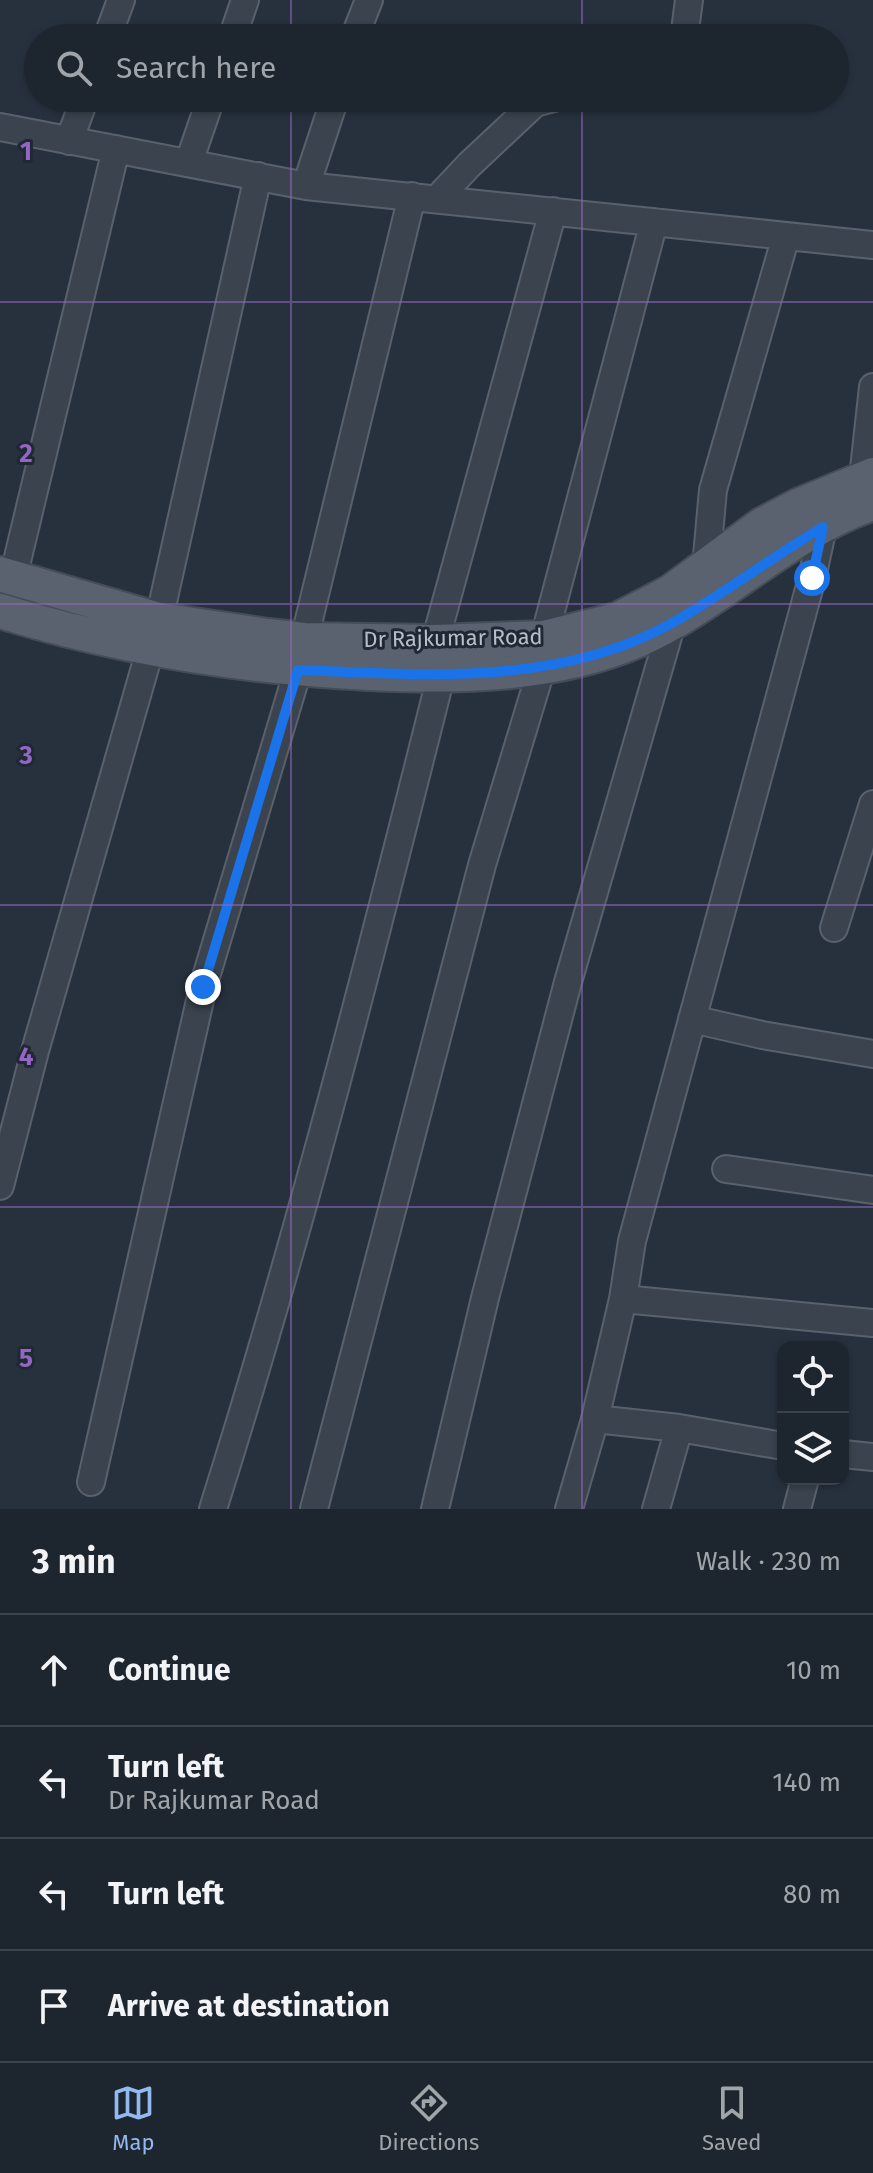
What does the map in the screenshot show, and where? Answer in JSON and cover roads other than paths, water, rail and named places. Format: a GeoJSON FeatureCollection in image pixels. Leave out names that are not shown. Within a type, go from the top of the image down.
{"type":"FeatureCollection","features":[{"type":"Feature","properties":{"kind":"main road","name":"Dr Rajkumar Road"},"geometry":{"type":"LineString","coordinates":[[1,617],[154,635],[230,632],[301,655],[441,676],[543,652],[617,620],[671,592],[762,525],[870,485]]}},
{"type":"Feature","properties":{"kind":"main road","name":"Dr Rajkumar Road"},"geometry":{"type":"LineString","coordinates":[[301,655],[435,642],[543,652],[614,649],[672,623],[774,556],[856,509],[870,485]]}},
{"type":"Feature","properties":{"kind":"main road","name":"Dr Rajkumar Road"},"geometry":{"type":"LineString","coordinates":[[6,576],[154,635]]}},
{"type":"Feature","properties":{"kind":"street"},"geometry":{"type":"LineString","coordinates":[[112,24],[121,0]]}},
{"type":"Feature","properties":{"kind":"street"},"geometry":{"type":"LineString","coordinates":[[237,24],[245,0]]}},
{"type":"Feature","properties":{"kind":"street"},"geometry":{"type":"LineString","coordinates":[[360,24],[369,0]]}},
{"type":"Feature","properties":{"kind":"street"},"geometry":{"type":"LineString","coordinates":[[686,24],[689,0]]}},
{"type":"Feature","properties":{"kind":"street"},"geometry":{"type":"LineString","coordinates":[[69,141],[80,112]]}},
{"type":"Feature","properties":{"kind":"street"},"geometry":{"type":"LineString","coordinates":[[189,162],[206,112]]}},
{"type":"Feature","properties":{"kind":"street"},"geometry":{"type":"LineString","coordinates":[[306,186],[330,112]]}},
{"type":"Feature","properties":{"kind":"street"},"geometry":{"type":"LineString","coordinates":[[91,1482],[203,987],[301,655],[424,198],[469,165],[525,112]]}},
{"type":"Feature","properties":{"kind":"street"},"geometry":{"type":"LineString","coordinates":[[0,127],[306,186],[873,245]]}},
{"type":"Feature","properties":{"kind":"street"},"geometry":{"type":"LineString","coordinates":[[6,576],[116,149]]}},
{"type":"Feature","properties":{"kind":"street"},"geometry":{"type":"LineString","coordinates":[[0,1186],[35,1051],[154,635],[258,176]]}},
{"type":"Feature","properties":{"kind":"street"},"geometry":{"type":"LineString","coordinates":[[435,642],[553,211]]}},
{"type":"Feature","properties":{"kind":"street"},"geometry":{"type":"LineString","coordinates":[[314,1509],[482,865],[543,652],[654,222]]}},
{"type":"Feature","properties":{"kind":"street"},"geometry":{"type":"LineString","coordinates":[[706,567],[713,490],[786,236]]}},
{"type":"Feature","properties":{"kind":"street"},"geometry":{"type":"LineString","coordinates":[[870,485],[873,387]]}},
{"type":"Feature","properties":{"kind":"street"},"geometry":{"type":"LineString","coordinates":[[569,1509],[595,1419],[623,1299],[632,1241],[812,578],[823,527]]}},
{"type":"Feature","properties":{"kind":"street"},"geometry":{"type":"LineString","coordinates":[[435,1509],[485,1298],[568,982],[672,623]]}},
{"type":"Feature","properties":{"kind":"street"},"geometry":{"type":"LineString","coordinates":[[213,1509],[253,1384],[362,992],[441,676]]}},
{"type":"Feature","properties":{"kind":"street"},"geometry":{"type":"LineString","coordinates":[[834,928],[873,804]]}},
{"type":"Feature","properties":{"kind":"street"},"geometry":{"type":"LineString","coordinates":[[692,1019],[762,1035],[873,1054]]}},
{"type":"Feature","properties":{"kind":"street"},"geometry":{"type":"LineString","coordinates":[[726,1169],[873,1190]]}},
{"type":"Feature","properties":{"kind":"street"},"geometry":{"type":"LineString","coordinates":[[623,1299],[873,1323]]}},
{"type":"Feature","properties":{"kind":"street"},"geometry":{"type":"LineString","coordinates":[[595,1419],[679,1428],[777,1445]]}},
{"type":"Feature","properties":{"kind":"street"},"geometry":{"type":"LineString","coordinates":[[656,1509],[679,1428]]}},
{"type":"Feature","properties":{"kind":"street"},"geometry":{"type":"LineString","coordinates":[[849,1455],[873,1457]]}},
{"type":"Feature","properties":{"kind":"street"},"geometry":{"type":"LineString","coordinates":[[797,1509],[803,1485]]}}]}
